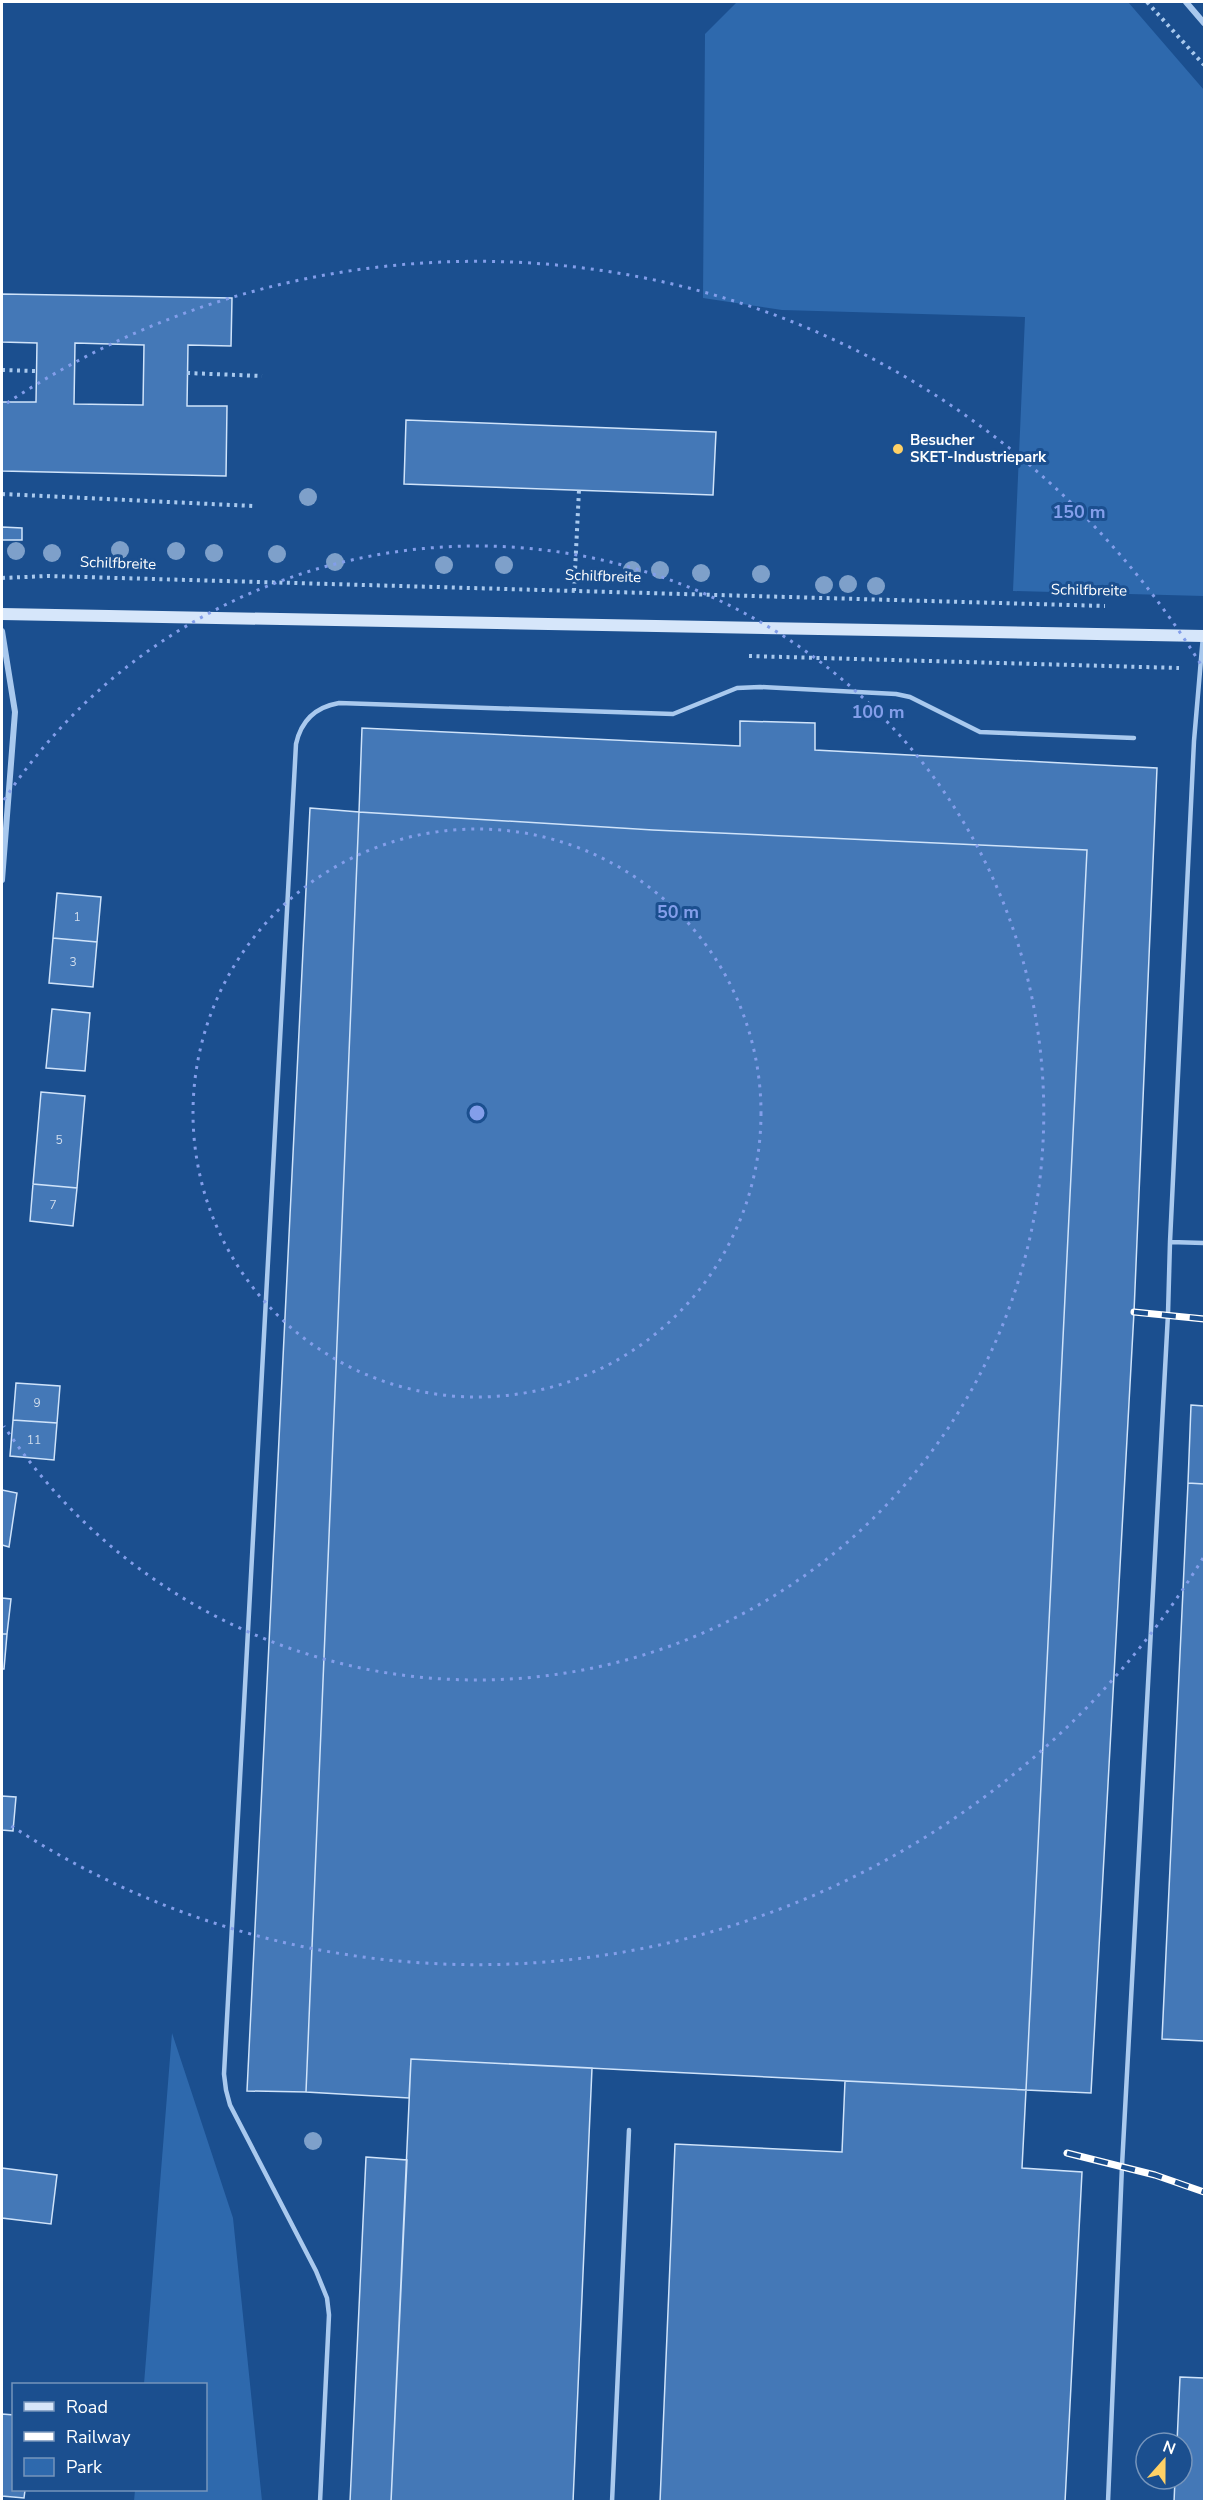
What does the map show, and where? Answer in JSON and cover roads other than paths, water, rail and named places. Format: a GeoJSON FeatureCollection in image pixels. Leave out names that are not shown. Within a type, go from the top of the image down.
{"type":"FeatureCollection","features":[{"type":"Feature","properties":{"kind":"main road"},"geometry":{"type":"LineString","coordinates":[[2,614],[1204,636]]}},
{"type":"Feature","properties":{"kind":"street"},"geometry":{"type":"LineString","coordinates":[[1186,2],[1204,23]]}},
{"type":"Feature","properties":{"kind":"street"},"geometry":{"type":"LineString","coordinates":[[2,631],[15,712],[2,880]]}},
{"type":"Feature","properties":{"kind":"lane"},"geometry":{"type":"LineString","coordinates":[[1108,2502],[1127,2075],[1168,1314],[1194,741],[1204,636]]}},
{"type":"Feature","properties":{"kind":"lane"},"geometry":{"type":"LineString","coordinates":[[321,2502],[329,2315],[327,2298],[316,2271],[230,2105],[225,2090],[224,2074],[296,744],[301,729],[313,714],[331,704],[339,703],[673,714],[729,690],[760,687],[903,695],[980,732],[1134,738]]}},
{"type":"Feature","properties":{"kind":"lane"},"geometry":{"type":"LineString","coordinates":[[1170,1242],[1204,1243]]}},
{"type":"Feature","properties":{"kind":"lane"},"geometry":{"type":"LineString","coordinates":[[612,2502],[629,2130]]}},
{"type":"Feature","properties":{"kind":"railway"},"geometry":{"type":"LineString","coordinates":[[1134,1312],[1204,1319]]}},
{"type":"Feature","properties":{"kind":"railway"},"geometry":{"type":"LineString","coordinates":[[1067,2153],[1155,2175],[1204,2192]]}},
{"type":"Feature","properties":{"kind":"place","name":"Besucher SKET-Industriepark"},"geometry":{"type":"Point","coordinates":[898,449]}}]}
